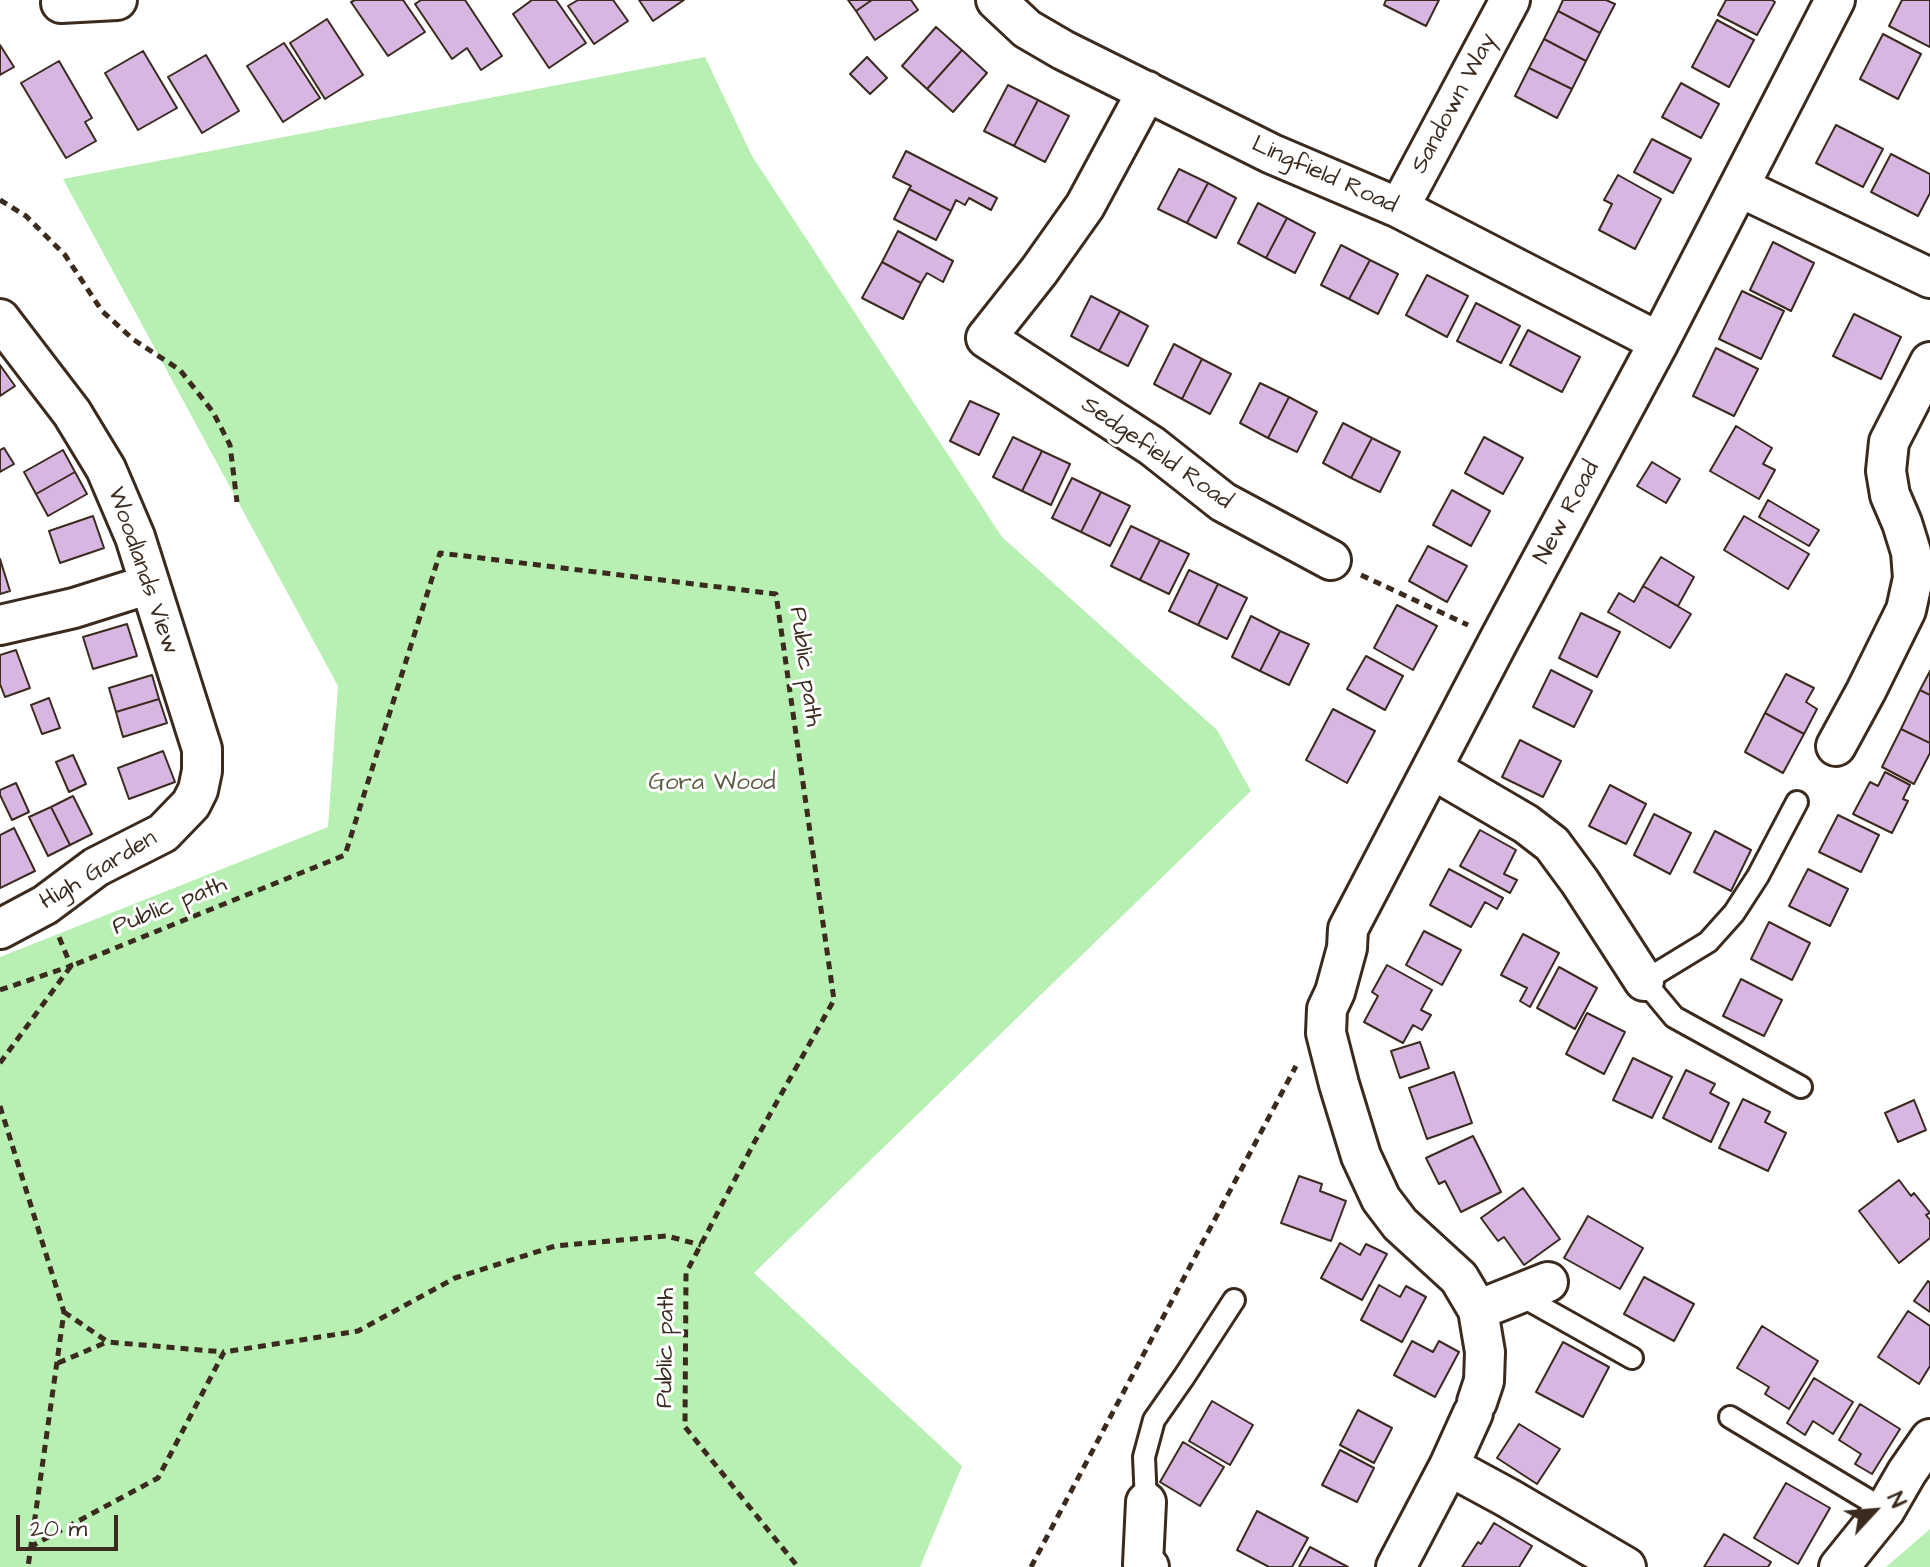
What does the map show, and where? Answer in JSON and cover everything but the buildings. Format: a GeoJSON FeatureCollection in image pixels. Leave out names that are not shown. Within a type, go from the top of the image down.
{"type":"FeatureCollection","features":[{"type":"Feature","properties":{"kind":"street"},"geometry":{"type":"LineString","coordinates":[[61,3],[116,0]]}},
{"type":"Feature","properties":{"kind":"street","name":"Lingfield Road"},"geometry":{"type":"LineString","coordinates":[[996,0],[1027,29],[1063,50],[1272,154],[1399,208],[1659,342]]}},
{"type":"Feature","properties":{"kind":"street","name":"Sandown Way"},"geometry":{"type":"LineString","coordinates":[[1399,208],[1510,0]]}},
{"type":"Feature","properties":{"kind":"street","name":"New Road"},"geometry":{"type":"LineString","coordinates":[[1326,1033],[1327,1009],[1347,948],[1348,929],[1659,342],[1835,0]]}},
{"type":"Feature","properties":{"kind":"street","name":"Sedgefield Road"},"geometry":{"type":"LineString","coordinates":[[1147,91],[1085,206],[1039,271],[971,331],[1152,446],[1223,502],[1331,560]]}},
{"type":"Feature","properties":{"kind":"street"},"geometry":{"type":"LineString","coordinates":[[1739,187],[1930,278]]}},
{"type":"Feature","properties":{"kind":"street","name":"Woodlands View"},"geometry":{"type":"LineString","coordinates":[[0,319],[72,413],[106,469],[135,537],[202,749],[202,771],[191,804]]}},
{"type":"Feature","properties":{"kind":"street"},"geometry":{"type":"LineString","coordinates":[[1836,746],[1906,610],[1913,578],[1911,552],[1890,495],[1886,471],[1889,442],[1930,362]]}},
{"type":"Feature","properties":{"kind":"street"},"geometry":{"type":"LineString","coordinates":[[0,625],[74,608],[150,584]]}},
{"type":"Feature","properties":{"kind":"street"},"geometry":{"type":"LineString","coordinates":[[1432,769],[1526,824],[1552,844],[1644,981]]}},
{"type":"Feature","properties":{"kind":"street","name":"High Garden"},"geometry":{"type":"LineString","coordinates":[[0,929],[45,905],[96,867],[163,833],[191,804]]}},
{"type":"Feature","properties":{"kind":"street"},"geometry":{"type":"LineString","coordinates":[[1326,1033],[1361,1156],[1381,1199],[1400,1224],[1459,1278],[1478,1310],[1485,1352],[1484,1381],[1475,1407],[1449,1466],[1396,1567]]}},
{"type":"Feature","properties":{"kind":"street"},"geometry":{"type":"LineString","coordinates":[[1478,1310],[1533,1288]]}},
{"type":"Feature","properties":{"kind":"street"},"geometry":{"type":"LineString","coordinates":[[1839,1567],[1885,1510],[1930,1439]]}},
{"type":"Feature","properties":{"kind":"street"},"geometry":{"type":"LineString","coordinates":[[1449,1466],[1626,1567]]}},
{"type":"Feature","properties":{"kind":"street"},"geometry":{"type":"LineString","coordinates":[[1142,1566],[1146,1502]]}},
{"type":"Feature","properties":{"kind":"lane"},"geometry":{"type":"LineString","coordinates":[[1797,802],[1758,876],[1734,913],[1708,942],[1644,981],[1674,1017],[1801,1087]]}},
{"type":"Feature","properties":{"kind":"lane"},"geometry":{"type":"LineString","coordinates":[[1533,1288],[1632,1358]]}},
{"type":"Feature","properties":{"kind":"lane"},"geometry":{"type":"LineString","coordinates":[[1146,1502],[1144,1457],[1154,1420],[1234,1300]]}},
{"type":"Feature","properties":{"kind":"lane"},"geometry":{"type":"LineString","coordinates":[[1730,1417],[1885,1510]]}},
{"type":"Feature","properties":{"kind":"path"},"geometry":{"type":"LineString","coordinates":[[0,200],[26,216],[65,255],[102,311],[134,340],[180,370],[213,412],[230,445],[237,502]]}},
{"type":"Feature","properties":{"kind":"path","name":"Public path"},"geometry":{"type":"LineString","coordinates":[[0,990],[71,966],[345,855],[440,553],[776,594],[834,1000],[686,1273],[685,1427],[798,1567]]}},
{"type":"Feature","properties":{"kind":"path"},"geometry":{"type":"LineString","coordinates":[[1331,560],[1499,640]]}},
{"type":"Feature","properties":{"kind":"path"},"geometry":{"type":"LineString","coordinates":[[0,1063],[71,966]]}},
{"type":"Feature","properties":{"kind":"path"},"geometry":{"type":"LineString","coordinates":[[1031,1567],[1299,1060],[1326,1033]]}},
{"type":"Feature","properties":{"kind":"path"},"geometry":{"type":"LineString","coordinates":[[0,1106],[64,1312],[28,1567]]}},
{"type":"Feature","properties":{"kind":"path"},"geometry":{"type":"LineString","coordinates":[[57,1363],[108,1342],[224,1352],[358,1331],[455,1278],[555,1246],[667,1236],[701,1245]]}},
{"type":"Feature","properties":{"kind":"path"},"geometry":{"type":"LineString","coordinates":[[64,1312],[108,1342]]}},
{"type":"Feature","properties":{"kind":"path"},"geometry":{"type":"LineString","coordinates":[[30,1547],[158,1478],[224,1352]]}},
{"type":"Feature","properties":{"kind":"green space","name":"Gora Wood"},"geometry":{"type":"Polygon","coordinates":[[[705,57],[752,156],[1002,537],[1217,730],[1251,791],[754,1273],[962,1466],[920,1567],[0,1567],[0,957],[328,827],[338,686],[63,179],[705,57]]]}},
{"type":"Feature","properties":{"kind":"green space"},"geometry":{"type":"Polygon","coordinates":[[[1930,1529],[1930,1567],[1886,1567],[1930,1529]]]}}]}
